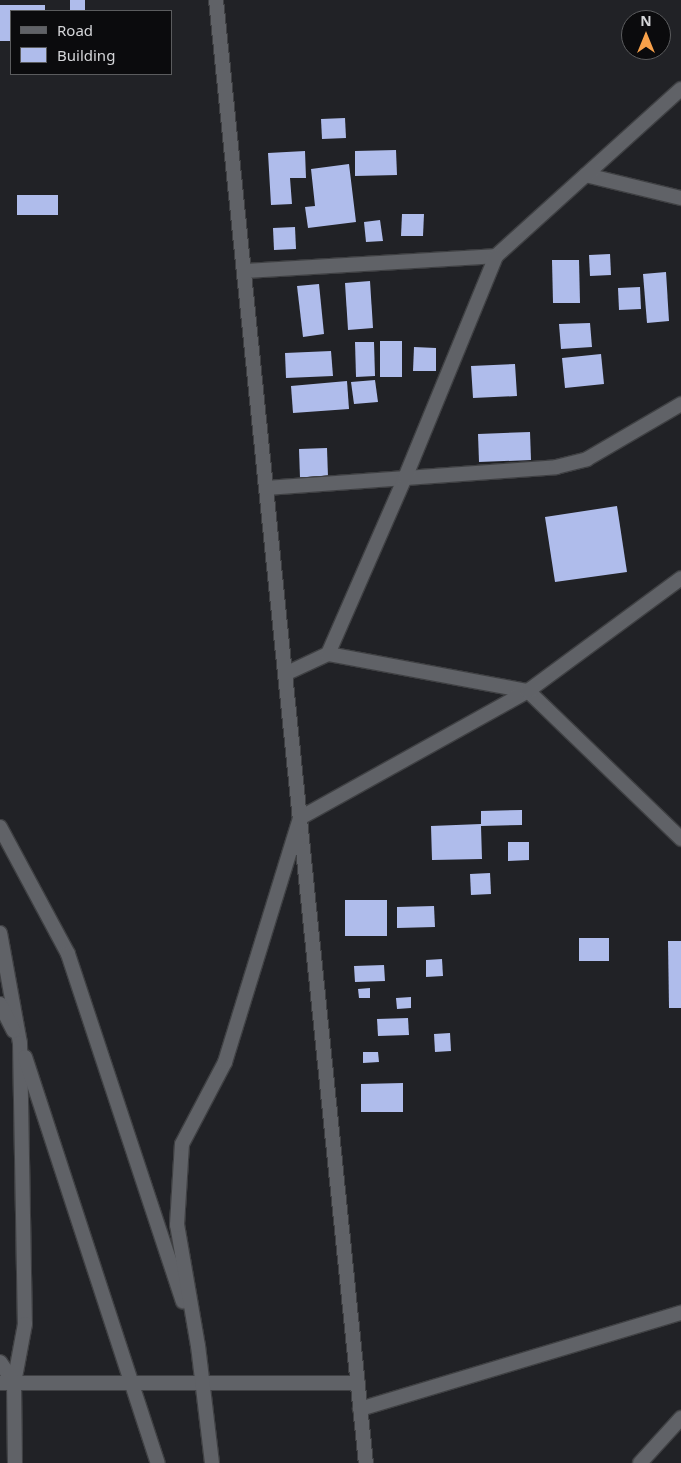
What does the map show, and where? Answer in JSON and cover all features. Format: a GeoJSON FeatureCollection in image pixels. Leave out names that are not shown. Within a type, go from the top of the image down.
{"type":"FeatureCollection","features":[{"type":"Feature","properties":{"kind":"street"},"geometry":{"type":"LineString","coordinates":[[216,0],[366,1463]]}},
{"type":"Feature","properties":{"kind":"street"},"geometry":{"type":"LineString","coordinates":[[328,654],[405,478],[496,256],[681,89]]}},
{"type":"Feature","properties":{"kind":"street"},"geometry":{"type":"LineString","coordinates":[[586,175],[681,198]]}},
{"type":"Feature","properties":{"kind":"street"},"geometry":{"type":"LineString","coordinates":[[244,271],[496,256]]}},
{"type":"Feature","properties":{"kind":"street"},"geometry":{"type":"LineString","coordinates":[[266,488],[556,467],[588,459],[681,404]]}},
{"type":"Feature","properties":{"kind":"street"},"geometry":{"type":"LineString","coordinates":[[212,1463],[198,1346],[177,1225],[182,1144],[225,1062],[300,818],[528,691],[681,578]]}},
{"type":"Feature","properties":{"kind":"street"},"geometry":{"type":"LineString","coordinates":[[285,674],[328,654],[528,691],[681,839]]}},
{"type":"Feature","properties":{"kind":"street"},"geometry":{"type":"LineString","coordinates":[[0,827],[68,954],[198,1346]]}},
{"type":"Feature","properties":{"kind":"street"},"geometry":{"type":"LineString","coordinates":[[0,933],[20,1044],[158,1463]]}},
{"type":"Feature","properties":{"kind":"street"},"geometry":{"type":"LineString","coordinates":[[0,1004],[20,1044],[25,1324],[7,1383]]}},
{"type":"Feature","properties":{"kind":"street"},"geometry":{"type":"LineString","coordinates":[[360,1409],[681,1313]]}},
{"type":"Feature","properties":{"kind":"street"},"geometry":{"type":"LineString","coordinates":[[0,1362],[7,1383],[14,1463]]}},
{"type":"Feature","properties":{"kind":"street"},"geometry":{"type":"LineString","coordinates":[[7,1383],[358,1383]]}},
{"type":"Feature","properties":{"kind":"street"},"geometry":{"type":"LineString","coordinates":[[640,1463],[681,1418]]}},
{"type":"Feature","properties":{"kind":"building"},"geometry":{"type":"Polygon","coordinates":[[[70,0],[85,0],[85,10],[70,10],[70,0]]]}},
{"type":"Feature","properties":{"kind":"building"},"geometry":{"type":"Polygon","coordinates":[[[0,5],[45,5],[45,10],[10,10],[10,41],[0,41],[0,5]]]}},
{"type":"Feature","properties":{"kind":"building"},"geometry":{"type":"Polygon","coordinates":[[[345,118],[346,138],[322,139],[321,119],[345,118]]]}},
{"type":"Feature","properties":{"kind":"building"},"geometry":{"type":"Polygon","coordinates":[[[396,150],[397,175],[355,176],[355,151],[396,150]]]}},
{"type":"Feature","properties":{"kind":"building"},"geometry":{"type":"Polygon","coordinates":[[[305,151],[306,178],[290,178],[292,204],[271,205],[268,153],[305,151]]]}},
{"type":"Feature","properties":{"kind":"building"},"geometry":{"type":"Polygon","coordinates":[[[349,164],[356,222],[308,228],[305,207],[315,206],[311,169],[349,164]]]}},
{"type":"Feature","properties":{"kind":"building"},"geometry":{"type":"Polygon","coordinates":[[[17,195],[58,195],[58,215],[17,215],[17,195]]]}},
{"type":"Feature","properties":{"kind":"building"},"geometry":{"type":"Polygon","coordinates":[[[402,214],[424,214],[423,236],[401,236],[402,214]]]}},
{"type":"Feature","properties":{"kind":"building"},"geometry":{"type":"Polygon","coordinates":[[[380,220],[383,241],[366,242],[364,222],[380,220]]]}},
{"type":"Feature","properties":{"kind":"building"},"geometry":{"type":"Polygon","coordinates":[[[295,227],[296,249],[274,250],[273,228],[295,227]]]}},
{"type":"Feature","properties":{"kind":"building"},"geometry":{"type":"Polygon","coordinates":[[[610,254],[611,275],[590,276],[589,255],[610,254]]]}},
{"type":"Feature","properties":{"kind":"building"},"geometry":{"type":"Polygon","coordinates":[[[552,260],[579,260],[580,303],[553,303],[552,260]]]}},
{"type":"Feature","properties":{"kind":"building"},"geometry":{"type":"Polygon","coordinates":[[[666,272],[669,321],[647,323],[643,274],[666,272]]]}},
{"type":"Feature","properties":{"kind":"building"},"geometry":{"type":"Polygon","coordinates":[[[370,281],[373,328],[348,330],[345,283],[370,281]]]}},
{"type":"Feature","properties":{"kind":"building"},"geometry":{"type":"Polygon","coordinates":[[[319,284],[324,334],[303,337],[297,286],[319,284]]]}},
{"type":"Feature","properties":{"kind":"building"},"geometry":{"type":"Polygon","coordinates":[[[640,287],[641,309],[619,310],[618,288],[640,287]]]}},
{"type":"Feature","properties":{"kind":"building"},"geometry":{"type":"Polygon","coordinates":[[[590,323],[592,347],[561,349],[559,324],[590,323]]]}},
{"type":"Feature","properties":{"kind":"building"},"geometry":{"type":"Polygon","coordinates":[[[380,341],[402,341],[402,377],[380,377],[380,341]]]}},
{"type":"Feature","properties":{"kind":"building"},"geometry":{"type":"Polygon","coordinates":[[[355,342],[374,342],[375,376],[356,377],[355,342]]]}},
{"type":"Feature","properties":{"kind":"building"},"geometry":{"type":"Polygon","coordinates":[[[414,347],[436,348],[436,371],[413,371],[414,347]]]}},
{"type":"Feature","properties":{"kind":"building"},"geometry":{"type":"Polygon","coordinates":[[[331,351],[333,376],[286,378],[285,353],[331,351]]]}},
{"type":"Feature","properties":{"kind":"building"},"geometry":{"type":"Polygon","coordinates":[[[601,354],[604,384],[565,388],[562,358],[601,354]]]}},
{"type":"Feature","properties":{"kind":"building"},"geometry":{"type":"Polygon","coordinates":[[[515,364],[517,396],[473,398],[471,366],[515,364]]]}},
{"type":"Feature","properties":{"kind":"building"},"geometry":{"type":"Polygon","coordinates":[[[375,380],[378,402],[354,404],[351,382],[375,380]]]}},
{"type":"Feature","properties":{"kind":"building"},"geometry":{"type":"Polygon","coordinates":[[[347,381],[349,409],[293,413],[291,386],[347,381]]]}},
{"type":"Feature","properties":{"kind":"building"},"geometry":{"type":"Polygon","coordinates":[[[530,432],[531,460],[479,462],[478,434],[530,432]]]}},
{"type":"Feature","properties":{"kind":"building"},"geometry":{"type":"Polygon","coordinates":[[[327,448],[328,477],[300,478],[299,449],[327,448]]]}},
{"type":"Feature","properties":{"kind":"building"},"geometry":{"type":"Polygon","coordinates":[[[617,506],[627,572],[555,582],[545,517],[617,506]]]}},
{"type":"Feature","properties":{"kind":"building"},"geometry":{"type":"Polygon","coordinates":[[[522,810],[522,825],[481,826],[482,859],[432,860],[431,826],[481,824],[481,811],[522,810]]]}},
{"type":"Feature","properties":{"kind":"building"},"geometry":{"type":"Polygon","coordinates":[[[508,842],[529,842],[529,860],[508,861],[508,842]]]}},
{"type":"Feature","properties":{"kind":"building"},"geometry":{"type":"Polygon","coordinates":[[[490,873],[491,894],[471,895],[470,874],[490,873]]]}},
{"type":"Feature","properties":{"kind":"building"},"geometry":{"type":"Polygon","coordinates":[[[345,900],[387,900],[387,936],[345,936],[345,900]]]}},
{"type":"Feature","properties":{"kind":"building"},"geometry":{"type":"Polygon","coordinates":[[[434,906],[435,927],[397,928],[397,907],[434,906]]]}},
{"type":"Feature","properties":{"kind":"building"},"geometry":{"type":"Polygon","coordinates":[[[579,938],[609,938],[609,961],[579,961],[579,938]]]}},
{"type":"Feature","properties":{"kind":"building"},"geometry":{"type":"Polygon","coordinates":[[[668,941],[681,941],[681,1008],[669,1008],[668,941]]]}},
{"type":"Feature","properties":{"kind":"building"},"geometry":{"type":"Polygon","coordinates":[[[442,959],[443,976],[426,977],[426,960],[442,959]]]}},
{"type":"Feature","properties":{"kind":"building"},"geometry":{"type":"Polygon","coordinates":[[[384,965],[385,981],[355,982],[354,966],[384,965]]]}},
{"type":"Feature","properties":{"kind":"building"},"geometry":{"type":"Polygon","coordinates":[[[370,988],[370,998],[359,998],[358,989],[370,988]]]}},
{"type":"Feature","properties":{"kind":"building"},"geometry":{"type":"Polygon","coordinates":[[[411,997],[411,1008],[397,1009],[396,998],[411,997]]]}},
{"type":"Feature","properties":{"kind":"building"},"geometry":{"type":"Polygon","coordinates":[[[408,1018],[409,1035],[378,1036],[377,1019],[408,1018]]]}},
{"type":"Feature","properties":{"kind":"building"},"geometry":{"type":"Polygon","coordinates":[[[450,1033],[451,1051],[435,1052],[434,1034],[450,1033]]]}},
{"type":"Feature","properties":{"kind":"building"},"geometry":{"type":"Polygon","coordinates":[[[363,1052],[378,1052],[379,1062],[363,1063],[363,1052]]]}},
{"type":"Feature","properties":{"kind":"building"},"geometry":{"type":"Polygon","coordinates":[[[403,1083],[403,1112],[361,1112],[361,1084],[403,1083]]]}}]}
